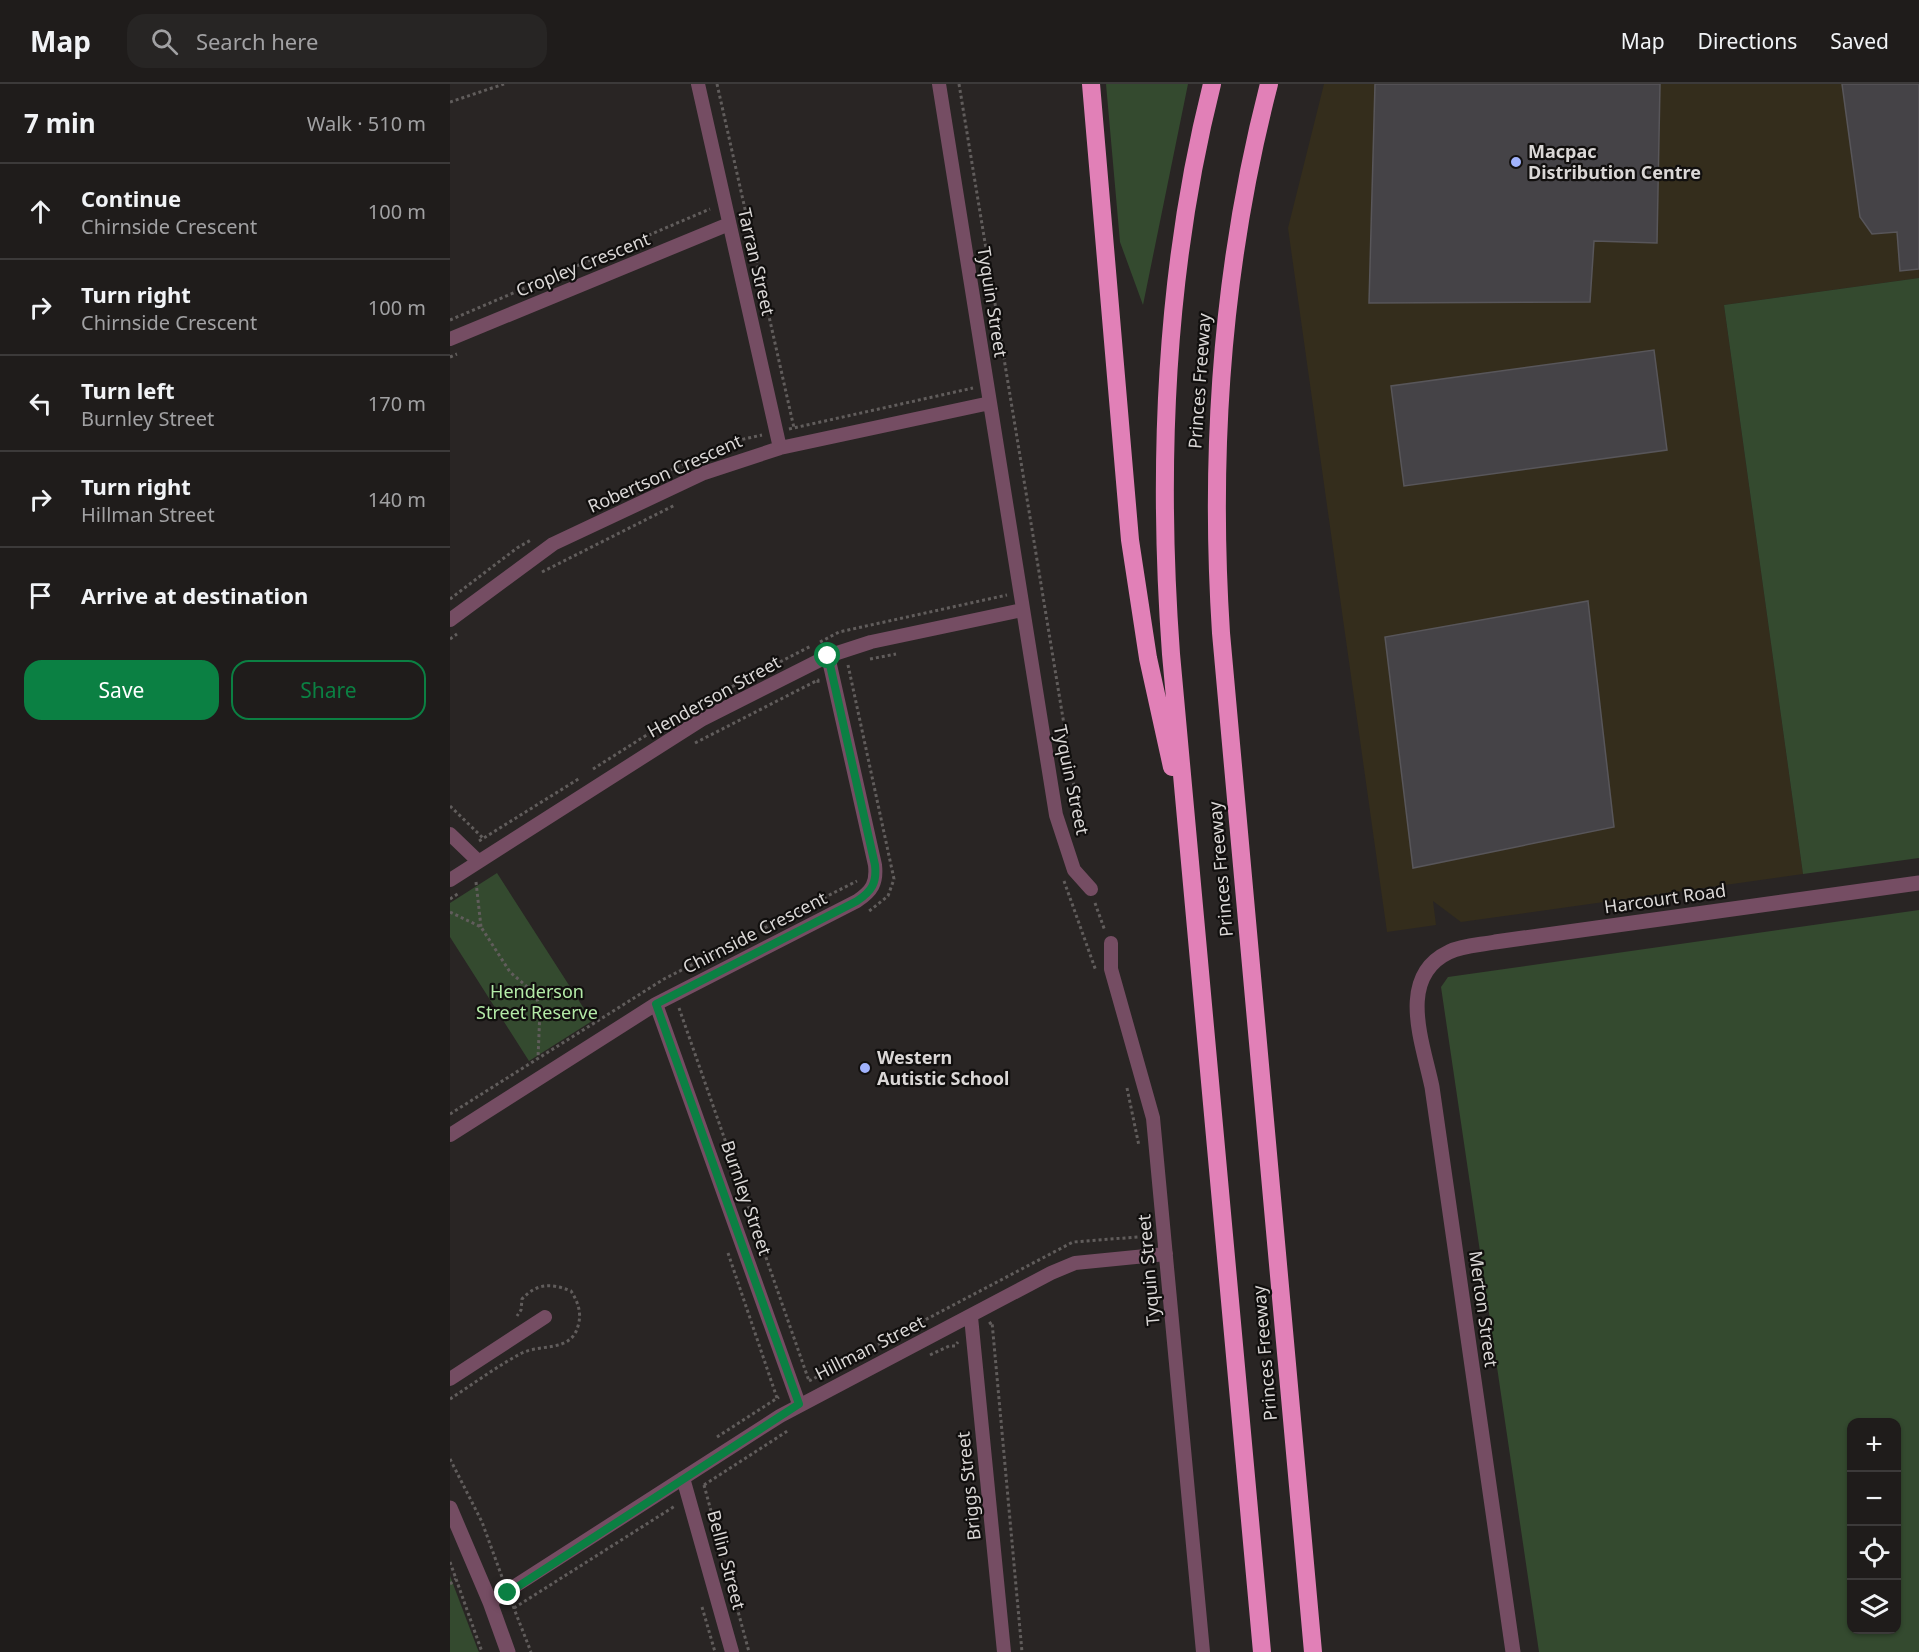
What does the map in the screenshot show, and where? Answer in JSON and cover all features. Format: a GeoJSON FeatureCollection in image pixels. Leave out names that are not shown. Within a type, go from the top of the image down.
{"type":"FeatureCollection","features":[{"type":"Feature","properties":{"kind":"highway"},"geometry":{"type":"LineString","coordinates":[[1091,84],[1130,540],[1148,658],[1189,844]]}},
{"type":"Feature","properties":{"kind":"highway","name":"Princes Freeway"},"geometry":{"type":"LineString","coordinates":[[1212,84],[1183,233],[1171,328],[1165,426],[1166,571],[1262,1652]]}},
{"type":"Feature","properties":{"kind":"highway","name":"Princes Freeway"},"geometry":{"type":"LineString","coordinates":[[1269,84],[1244,196],[1228,292],[1216,429],[1216,537],[1221,633],[1313,1652]]}},
{"type":"Feature","properties":{"kind":"street","name":"Tarran Street"},"geometry":{"type":"LineString","coordinates":[[698,84],[780,448]]}},
{"type":"Feature","properties":{"kind":"street","name":"Tyquin Street"},"geometry":{"type":"LineString","coordinates":[[939,84],[1056,815],[1074,870],[1091,889]]}},
{"type":"Feature","properties":{"kind":"street","name":"Cropley Crescent"},"geometry":{"type":"LineString","coordinates":[[450,339],[729,224]]}},
{"type":"Feature","properties":{"kind":"street","name":"Robertson Crescent"},"geometry":{"type":"LineString","coordinates":[[450,620],[553,544],[704,473],[780,448],[990,403]]}},
{"type":"Feature","properties":{"kind":"street","name":"Henderson Street"},"geometry":{"type":"LineString","coordinates":[[450,880],[701,720],[828,656],[871,642],[1022,609]]}},
{"type":"Feature","properties":{"kind":"street","name":"Chirnside Crescent"},"geometry":{"type":"LineString","coordinates":[[450,1135],[656,1004],[857,901],[873,888],[876,877],[875,865],[828,656]]}},
{"type":"Feature","properties":{"kind":"street"},"geometry":{"type":"LineString","coordinates":[[450,834],[478,861]]}},
{"type":"Feature","properties":{"kind":"street","name":"Harcourt Road"},"geometry":{"type":"LineString","coordinates":[[1424,972],[1436,959],[1452,950],[1485,944],[1919,883]]}},
{"type":"Feature","properties":{"kind":"street","name":"Tyquin Street"},"geometry":{"type":"LineString","coordinates":[[1111,943],[1111,969],[1154,1118],[1203,1652]]}},
{"type":"Feature","properties":{"kind":"street","name":"Merton Street"},"geometry":{"type":"LineString","coordinates":[[1424,972],[1418,985],[1416,1003],[1432,1087],[1513,1652]]}},
{"type":"Feature","properties":{"kind":"street","name":"Burnley Street"},"geometry":{"type":"LineString","coordinates":[[656,1004],[799,1404]]}},
{"type":"Feature","properties":{"kind":"street","name":"Hillman Street"},"geometry":{"type":"LineString","coordinates":[[490,1602],[508,1593],[799,1404],[1075,1263],[1166,1254]]}},
{"type":"Feature","properties":{"kind":"street"},"geometry":{"type":"LineString","coordinates":[[450,1379],[544,1317]]}},
{"type":"Feature","properties":{"kind":"street","name":"Briggs Street"},"geometry":{"type":"LineString","coordinates":[[971,1317],[1004,1652]]}},
{"type":"Feature","properties":{"kind":"street","name":"Bellin Street"},"geometry":{"type":"LineString","coordinates":[[683,1478],[732,1652]]}},
{"type":"Feature","properties":{"kind":"street"},"geometry":{"type":"LineString","coordinates":[[450,1508],[490,1602],[508,1652]]}},
{"type":"Feature","properties":{"kind":"path"},"geometry":{"type":"LineString","coordinates":[[450,102],[504,84]]}},
{"type":"Feature","properties":{"kind":"path"},"geometry":{"type":"LineString","coordinates":[[717,84],[794,428]]}},
{"type":"Feature","properties":{"kind":"path"},"geometry":{"type":"LineString","coordinates":[[959,84],[1080,822]]}},
{"type":"Feature","properties":{"kind":"path"},"geometry":{"type":"LineString","coordinates":[[537,575],[685,500]]}},
{"type":"Feature","properties":{"kind":"path"},"geometry":{"type":"LineString","coordinates":[[450,639],[459,633]]}},
{"type":"Feature","properties":{"kind":"path"},"geometry":{"type":"LineString","coordinates":[[689,747],[848,664],[893,864],[894,879],[888,896],[882,904],[861,916]]}},
{"type":"Feature","properties":{"kind":"path"},"geometry":{"type":"LineString","coordinates":[[818,680],[820,691]]}},
{"type":"Feature","properties":{"kind":"path"},"geometry":{"type":"LineString","coordinates":[[450,806],[483,838]]}},
{"type":"Feature","properties":{"kind":"path"},"geometry":{"type":"LineString","coordinates":[[450,899],[486,876]]}},
{"type":"Feature","properties":{"kind":"path"},"geometry":{"type":"LineString","coordinates":[[450,1114],[682,968],[859,880]]}},
{"type":"Feature","properties":{"kind":"path"},"geometry":{"type":"LineString","coordinates":[[476,882],[481,927],[510,972],[532,991],[537,999],[540,1010],[538,1058]]}},
{"type":"Feature","properties":{"kind":"path"},"geometry":{"type":"LineString","coordinates":[[1091,889],[1111,943]]}},
{"type":"Feature","properties":{"kind":"path"},"geometry":{"type":"LineString","coordinates":[[450,912],[481,927]]}},
{"type":"Feature","properties":{"kind":"path"},"geometry":{"type":"LineString","coordinates":[[928,1356],[949,1346],[955,1346],[960,1338],[1001,1317]]}},
{"type":"Feature","properties":{"kind":"path"},"geometry":{"type":"LineString","coordinates":[[992,1322],[1022,1652]]}},
{"type":"Feature","properties":{"kind":"path"},"geometry":{"type":"LineString","coordinates":[[704,1485],[797,1425]]}},
{"type":"Feature","properties":{"kind":"path"},"geometry":{"type":"LineString","coordinates":[[450,1459],[482,1522],[531,1652]]}},
{"type":"Feature","properties":{"kind":"path"},"geometry":{"type":"LineString","coordinates":[[514,1608],[674,1503],[677,1515]]}},
{"type":"Feature","properties":{"kind":"path"},"geometry":{"type":"LineString","coordinates":[[450,1562],[482,1652]]}},
{"type":"Feature","properties":{"kind":"path"},"geometry":{"type":"LineString","coordinates":[[450,1584],[456,1579]]}},
{"type":"Feature","properties":{"kind":"path"},"geometry":{"type":"LineString","coordinates":[[701,1603],[715,1652]]}},
{"type":"Feature","properties":{"kind":"shaded area"},"geometry":{"type":"Polygon","coordinates":[[[1324,84],[1919,84],[1919,278],[1724,305],[1803,874],[1461,922],[1433,901],[1436,925],[1387,932],[1288,228],[1324,84]]]}},
{"type":"Feature","properties":{"kind":"green space"},"geometry":{"type":"Polygon","coordinates":[[[1106,84],[1188,84],[1143,305],[1120,242],[1106,84]]]}},
{"type":"Feature","properties":{"kind":"green space"},"geometry":{"type":"Polygon","coordinates":[[[1919,278],[1919,858],[1803,874],[1724,305],[1919,278]]]}},
{"type":"Feature","properties":{"kind":"green space","name":"Henderson Street Reserve"},"geometry":{"type":"Polygon","coordinates":[[[497,873],[592,1021],[529,1061],[450,937],[450,903],[497,873]]]}},
{"type":"Feature","properties":{"kind":"green space"},"geometry":{"type":"Polygon","coordinates":[[[1919,910],[1919,1652],[1539,1652],[1441,987],[1448,977],[1919,910]]]}},
{"type":"Feature","properties":{"kind":"green space"},"geometry":{"type":"Polygon","coordinates":[[[450,1576],[478,1650],[479,1652],[450,1652],[450,1576]]]}},
{"type":"Feature","properties":{"kind":"building","name":"Macpac Distribution Centre"},"geometry":{"type":"Polygon","coordinates":[[[1375,84],[1660,84],[1657,243],[1594,241],[1590,302],[1369,303],[1375,84]]]}},
{"type":"Feature","properties":{"kind":"building"},"geometry":{"type":"Polygon","coordinates":[[[1842,84],[1919,84],[1919,269],[1900,271],[1897,232],[1872,234],[1860,217],[1842,84]]]}},
{"type":"Feature","properties":{"kind":"building"},"geometry":{"type":"Polygon","coordinates":[[[1654,350],[1667,450],[1404,486],[1391,386],[1654,350]]]}},
{"type":"Feature","properties":{"kind":"building"},"geometry":{"type":"Polygon","coordinates":[[[1588,601],[1614,827],[1413,868],[1385,637],[1588,601]]]}},
{"type":"Feature","properties":{"kind":"place","name":"Macpac Distribution Centre"},"geometry":{"type":"Point","coordinates":[1516,162]}},
{"type":"Feature","properties":{"kind":"place","name":"Western Autistic School"},"geometry":{"type":"Point","coordinates":[865,1068]}},
{"type":"Feature","properties":{"kind":"route"},"geometry":{"type":"LineString","coordinates":[[508,1593],[799,1404],[656,1004],[857,901],[873,888],[876,877],[875,865],[828,656]]}}]}
